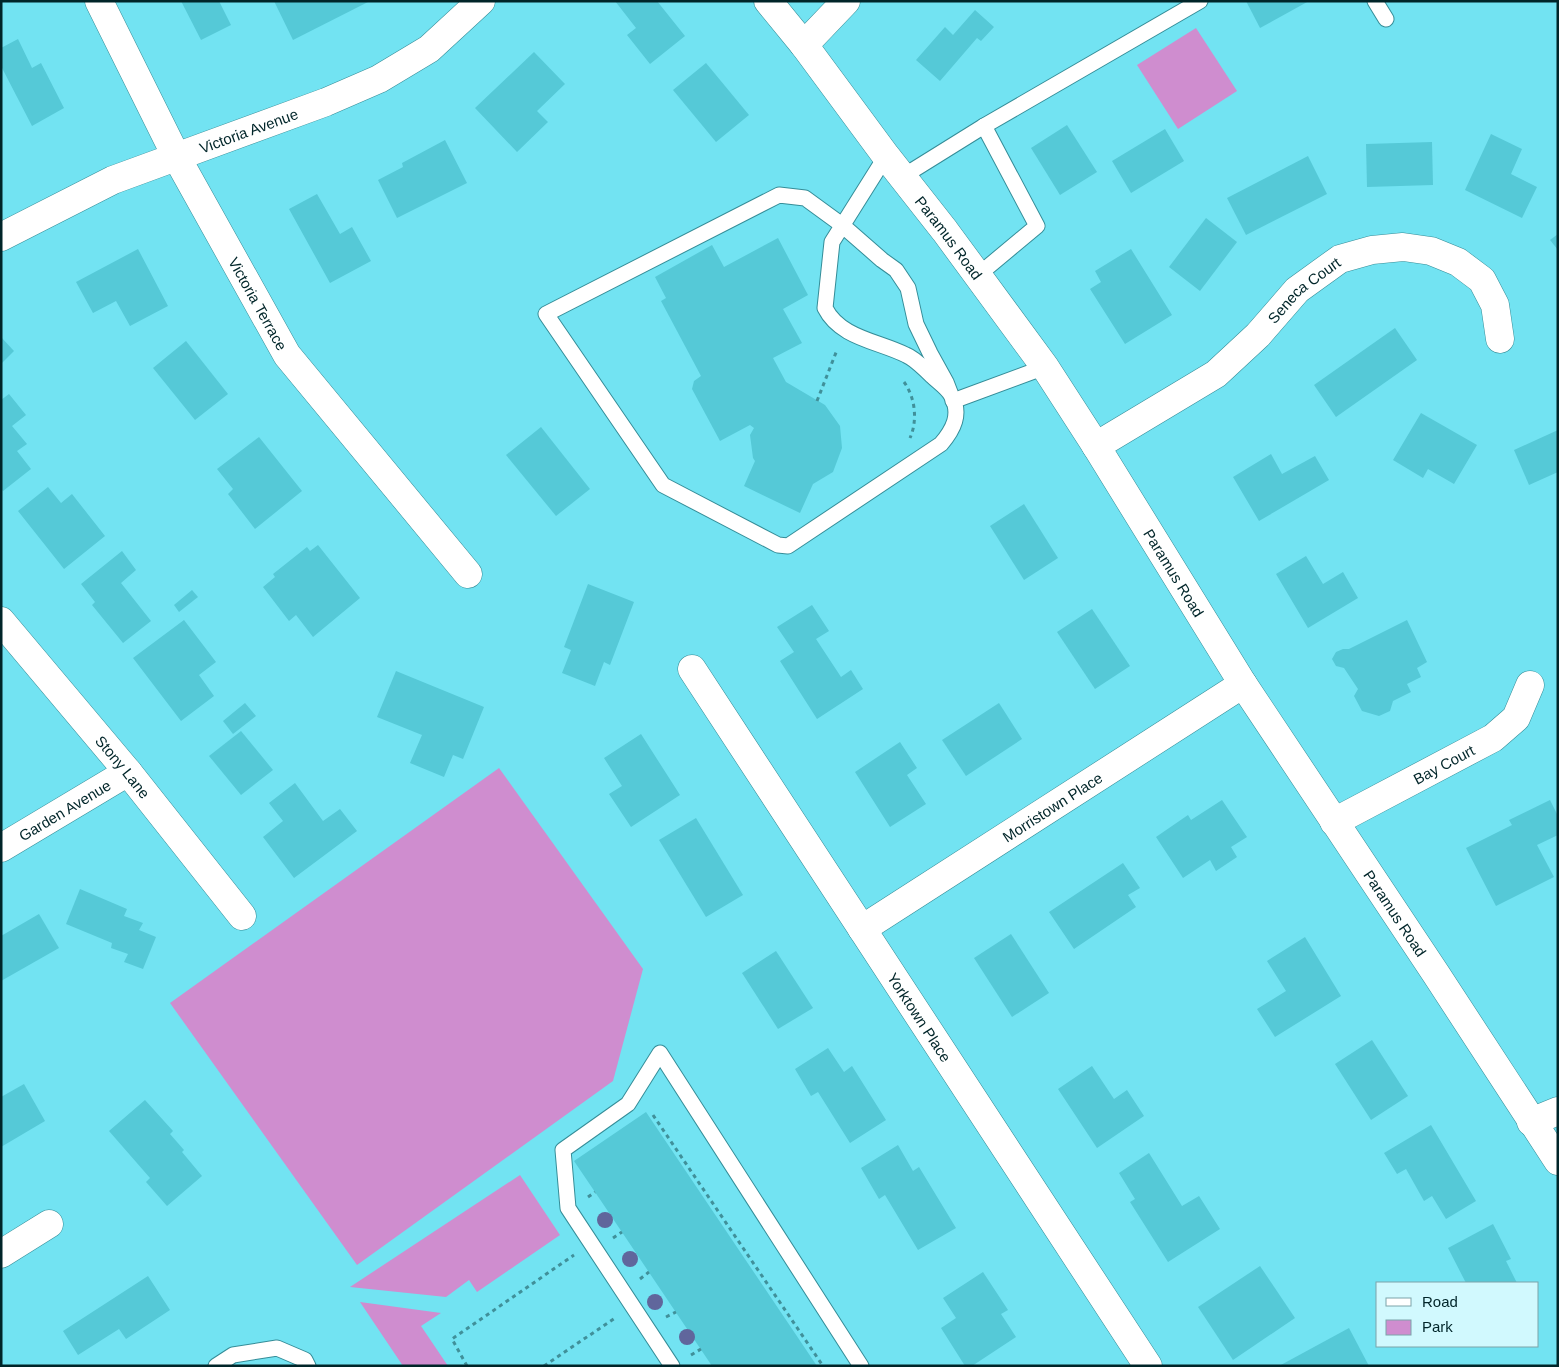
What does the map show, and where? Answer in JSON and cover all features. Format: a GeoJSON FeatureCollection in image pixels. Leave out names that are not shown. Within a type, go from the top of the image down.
{"type":"FeatureCollection","features":[{"type":"Feature","properties":{"kind":"street","name":"Victoria Terrace"},"geometry":{"type":"LineString","coordinates":[[99,1],[176,156],[287,355],[468,574]]}},
{"type":"Feature","properties":{"kind":"street","name":"Victoria Avenue"},"geometry":{"type":"LineString","coordinates":[[1,237],[113,180],[326,102],[379,79],[429,49],[481,1]]}},
{"type":"Feature","properties":{"kind":"street","name":"Paramus Road"},"geometry":{"type":"LineString","coordinates":[[768,1],[804,45],[945,231],[1045,367],[1243,684],[1558,1161]]}},
{"type":"Feature","properties":{"kind":"street"},"geometry":{"type":"LineString","coordinates":[[804,45],[846,1]]}},
{"type":"Feature","properties":{"kind":"street","name":"Seneca Court"},"geometry":{"type":"LineString","coordinates":[[1096,446],[1216,374],[1258,335],[1297,290],[1340,259],[1372,250],[1402,246],[1431,251],[1458,262],[1482,280],[1495,305],[1500,339]]}},
{"type":"Feature","properties":{"kind":"street","name":"Stony Lane"},"geometry":{"type":"LineString","coordinates":[[1,620],[128,772],[242,916]]}},
{"type":"Feature","properties":{"kind":"street","name":"Yorktown Place"},"geometry":{"type":"LineString","coordinates":[[692,669],[1148,1366]]}},
{"type":"Feature","properties":{"kind":"street","name":"Morristown Place"},"geometry":{"type":"LineString","coordinates":[[862,929],[1243,684]]}},
{"type":"Feature","properties":{"kind":"street","name":"Bay Court"},"geometry":{"type":"LineString","coordinates":[[1334,822],[1493,738],[1516,718],[1530,685]]}},
{"type":"Feature","properties":{"kind":"street","name":"Garden Avenue"},"geometry":{"type":"LineString","coordinates":[[1,848],[128,772]]}},
{"type":"Feature","properties":{"kind":"street"},"geometry":{"type":"LineString","coordinates":[[1531,1122],[1558,1111]]}},
{"type":"Feature","properties":{"kind":"street"},"geometry":{"type":"LineString","coordinates":[[1,1254],[49,1224]]}},
{"type":"Feature","properties":{"kind":"lane"},"geometry":{"type":"LineString","coordinates":[[952,398],[923,368],[906,355],[864,339],[837,324],[829,316],[825,308],[832,242],[842,225],[852,210],[894,166],[984,126],[1200,1]]}},
{"type":"Feature","properties":{"kind":"lane"},"geometry":{"type":"LineString","coordinates":[[1375,1],[1386,19]]}},
{"type":"Feature","properties":{"kind":"lane"},"geometry":{"type":"LineString","coordinates":[[977,276],[1036,226],[984,126]]}},
{"type":"Feature","properties":{"kind":"lane"},"geometry":{"type":"LineString","coordinates":[[779,195],[806,198],[896,270],[908,288],[916,324],[946,382],[952,398],[956,411],[955,422],[951,432],[941,444],[788,546],[778,546],[663,485],[546,314],[779,195]]}},
{"type":"Feature","properties":{"kind":"lane"},"geometry":{"type":"LineString","coordinates":[[952,398],[1045,367]]}},
{"type":"Feature","properties":{"kind":"lane"},"geometry":{"type":"LineString","coordinates":[[672,1366],[568,1208],[564,1150],[628,1104],[660,1053],[861,1366]]}},
{"type":"Feature","properties":{"kind":"lane"},"geometry":{"type":"LineString","coordinates":[[216,1366],[233,1355],[277,1348],[305,1360],[308,1366]]}},
{"type":"Feature","properties":{"kind":"path"},"geometry":{"type":"LineString","coordinates":[[817,401],[838,347]]}},
{"type":"Feature","properties":{"kind":"path"},"geometry":{"type":"LineString","coordinates":[[653,1115],[823,1366]]}},
{"type":"Feature","properties":{"kind":"path"},"geometry":{"type":"LineString","coordinates":[[468,1366],[452,1339],[590,1244]]}},
{"type":"Feature","properties":{"kind":"path"},"geometry":{"type":"LineString","coordinates":[[544,1366],[621,1313]]}},
{"type":"Feature","properties":{"kind":"path"},"geometry":{"type":"LineString","coordinates":[[686,1358],[701,1349]]}},
{"type":"Feature","properties":{"kind":"green space"},"geometry":{"type":"Polygon","coordinates":[[[1196,28],[1237,91],[1178,129],[1137,65],[1196,28]]]}},
{"type":"Feature","properties":{"kind":"green space"},"geometry":{"type":"Polygon","coordinates":[[[499,768],[643,969],[613,1081],[357,1265],[170,1003],[499,768]]]}},
{"type":"Feature","properties":{"kind":"green space"},"geometry":{"type":"Polygon","coordinates":[[[520,1175],[560,1235],[477,1292],[469,1280],[446,1297],[350,1287],[520,1175]]]}},
{"type":"Feature","properties":{"kind":"green space"},"geometry":{"type":"Polygon","coordinates":[[[360,1302],[441,1313],[421,1326],[448,1366],[403,1366],[360,1302]]]}},
{"type":"Feature","properties":{"kind":"building"},"geometry":{"type":"Polygon","coordinates":[[[181,1],[219,1],[231,25],[201,40],[181,1]]]}},
{"type":"Feature","properties":{"kind":"building"},"geometry":{"type":"Polygon","coordinates":[[[274,1],[370,1],[293,40],[274,1]]]}},
{"type":"Feature","properties":{"kind":"building"},"geometry":{"type":"Polygon","coordinates":[[[615,1],[657,1],[685,36],[650,64],[627,35],[636,28],[615,1]]]}},
{"type":"Feature","properties":{"kind":"building"},"geometry":{"type":"Polygon","coordinates":[[[1246,1],[1309,1],[1260,28],[1246,1]]]}},
{"type":"Feature","properties":{"kind":"building"},"geometry":{"type":"Polygon","coordinates":[[[975,10],[994,27],[981,41],[977,38],[940,81],[916,60],[945,27],[953,35],[975,10]]]}},
{"type":"Feature","properties":{"kind":"building"},"geometry":{"type":"Polygon","coordinates":[[[18,39],[32,68],[41,63],[64,108],[32,126],[1,66],[1,48],[18,39]]]}},
{"type":"Feature","properties":{"kind":"building"},"geometry":{"type":"Polygon","coordinates":[[[534,52],[565,84],[537,111],[548,122],[517,152],[475,108],[534,52]]]}},
{"type":"Feature","properties":{"kind":"building"},"geometry":{"type":"Polygon","coordinates":[[[706,63],[749,115],[716,142],[673,90],[706,63]]]}},
{"type":"Feature","properties":{"kind":"building"},"geometry":{"type":"Polygon","coordinates":[[[1067,125],[1097,172],[1060,195],[1031,148],[1067,125]]]}},
{"type":"Feature","properties":{"kind":"building"},"geometry":{"type":"Polygon","coordinates":[[[1165,129],[1184,161],[1131,193],[1112,161],[1165,129]]]}},
{"type":"Feature","properties":{"kind":"building"},"geometry":{"type":"Polygon","coordinates":[[[1491,134],[1522,149],[1511,174],[1537,187],[1522,218],[1465,190],[1491,134]]]}},
{"type":"Feature","properties":{"kind":"building"},"geometry":{"type":"Polygon","coordinates":[[[445,140],[467,183],[397,218],[378,180],[403,167],[402,163],[445,140]]]}},
{"type":"Feature","properties":{"kind":"building"},"geometry":{"type":"Polygon","coordinates":[[[1432,142],[1433,185],[1367,187],[1366,144],[1432,142]]]}},
{"type":"Feature","properties":{"kind":"building"},"geometry":{"type":"Polygon","coordinates":[[[1308,156],[1327,194],[1246,235],[1227,198],[1308,156]]]}},
{"type":"Feature","properties":{"kind":"building"},"geometry":{"type":"Polygon","coordinates":[[[317,194],[340,234],[352,227],[371,261],[330,283],[289,209],[317,194]]]}},
{"type":"Feature","properties":{"kind":"building"},"geometry":{"type":"Polygon","coordinates":[[[1206,218],[1237,242],[1200,291],[1169,267],[1206,218]]]}},
{"type":"Feature","properties":{"kind":"building"},"geometry":{"type":"Polygon","coordinates":[[[1558,234],[1558,250],[1550,240],[1558,234]]]}},
{"type":"Feature","properties":{"kind":"building"},"geometry":{"type":"Polygon","coordinates":[[[778,238],[808,295],[783,309],[802,343],[773,358],[786,382],[825,405],[840,426],[842,448],[833,472],[813,484],[800,513],[744,486],[755,461],[750,435],[754,428],[750,425],[720,441],[692,389],[694,381],[701,376],[661,301],[666,298],[655,277],[712,245],[724,267],[778,238]]]}},
{"type":"Feature","properties":{"kind":"building"},"geometry":{"type":"Polygon","coordinates":[[[138,249],[168,306],[130,326],[116,301],[93,313],[76,282],[138,249]]]}},
{"type":"Feature","properties":{"kind":"building"},"geometry":{"type":"Polygon","coordinates":[[[1131,249],[1172,315],[1125,344],[1090,289],[1101,282],[1095,271],[1131,249]]]}},
{"type":"Feature","properties":{"kind":"building"},"geometry":{"type":"Polygon","coordinates":[[[1395,328],[1417,360],[1336,417],[1314,385],[1395,328]]]}},
{"type":"Feature","properties":{"kind":"building"},"geometry":{"type":"Polygon","coordinates":[[[1,337],[14,351],[1,364],[1,337]]]}},
{"type":"Feature","properties":{"kind":"building"},"geometry":{"type":"Polygon","coordinates":[[[186,341],[228,394],[195,420],[153,368],[186,341]]]}},
{"type":"Feature","properties":{"kind":"building"},"geometry":{"type":"Polygon","coordinates":[[[9,394],[26,415],[12,426],[27,444],[17,451],[31,469],[3,491],[1,489],[1,400],[9,394]]]}},
{"type":"Feature","properties":{"kind":"building"},"geometry":{"type":"Polygon","coordinates":[[[1421,413],[1477,445],[1454,484],[1428,469],[1423,478],[1393,460],[1421,413]]]}},
{"type":"Feature","properties":{"kind":"building"},"geometry":{"type":"Polygon","coordinates":[[[541,427],[590,489],[556,516],[506,455],[541,427]]]}},
{"type":"Feature","properties":{"kind":"building"},"geometry":{"type":"Polygon","coordinates":[[[1558,430],[1558,472],[1529,485],[1514,450],[1558,430]]]}},
{"type":"Feature","properties":{"kind":"building"},"geometry":{"type":"Polygon","coordinates":[[[259,437],[302,491],[255,529],[228,494],[233,489],[217,469],[259,437]]]}},
{"type":"Feature","properties":{"kind":"building"},"geometry":{"type":"Polygon","coordinates":[[[1271,454],[1282,474],[1315,456],[1329,480],[1259,521],[1233,477],[1271,454]]]}},
{"type":"Feature","properties":{"kind":"building"},"geometry":{"type":"Polygon","coordinates":[[[48,487],[61,503],[72,494],[105,536],[64,569],[18,511],[48,487]]]}},
{"type":"Feature","properties":{"kind":"building"},"geometry":{"type":"Polygon","coordinates":[[[1024,504],[1058,558],[1024,580],[990,526],[1024,504]]]}},
{"type":"Feature","properties":{"kind":"building"},"geometry":{"type":"Polygon","coordinates":[[[318,545],[360,598],[313,637],[296,615],[289,621],[263,587],[275,577],[273,574],[307,547],[310,551],[318,545]]]}},
{"type":"Feature","properties":{"kind":"building"},"geometry":{"type":"Polygon","coordinates":[[[122,551],[136,570],[121,583],[151,621],[123,643],[92,605],[95,602],[81,584],[122,551]]]}},
{"type":"Feature","properties":{"kind":"building"},"geometry":{"type":"Polygon","coordinates":[[[1306,556],[1323,584],[1343,572],[1358,598],[1308,628],[1276,574],[1306,556]]]}},
{"type":"Feature","properties":{"kind":"building"},"geometry":{"type":"Polygon","coordinates":[[[588,584],[634,602],[610,665],[604,662],[595,686],[562,673],[571,650],[564,647],[588,584]]]}},
{"type":"Feature","properties":{"kind":"building"},"geometry":{"type":"Polygon","coordinates":[[[192,590],[198,597],[179,612],[174,605],[192,590]]]}},
{"type":"Feature","properties":{"kind":"building"},"geometry":{"type":"Polygon","coordinates":[[[812,605],[829,631],[816,639],[841,677],[851,670],[863,689],[817,719],[780,661],[794,652],[777,627],[812,605]]]}},
{"type":"Feature","properties":{"kind":"building"},"geometry":{"type":"Polygon","coordinates":[[[1092,609],[1130,666],[1095,689],[1057,632],[1092,609]]]}},
{"type":"Feature","properties":{"kind":"building"},"geometry":{"type":"Polygon","coordinates":[[[184,620],[216,662],[199,675],[214,696],[181,721],[133,658],[184,620]]]}},
{"type":"Feature","properties":{"kind":"building"},"geometry":{"type":"Polygon","coordinates":[[[1407,620],[1427,662],[1417,668],[1421,677],[1407,684],[1411,692],[1393,701],[1390,711],[1379,716],[1362,711],[1354,696],[1358,689],[1344,668],[1336,666],[1332,659],[1336,652],[1349,649],[1407,620]]]}},
{"type":"Feature","properties":{"kind":"building"},"geometry":{"type":"Polygon","coordinates":[[[396,671],[484,707],[463,759],[453,755],[444,777],[410,763],[422,735],[377,717],[396,671]]]}},
{"type":"Feature","properties":{"kind":"building"},"geometry":{"type":"Polygon","coordinates":[[[245,703],[256,716],[233,734],[223,721],[245,703]]]}},
{"type":"Feature","properties":{"kind":"building"},"geometry":{"type":"Polygon","coordinates":[[[999,703],[1022,739],[966,776],[942,740],[999,703]]]}},
{"type":"Feature","properties":{"kind":"building"},"geometry":{"type":"Polygon","coordinates":[[[241,731],[273,770],[241,795],[209,756],[241,731]]]}},
{"type":"Feature","properties":{"kind":"building"},"geometry":{"type":"Polygon","coordinates":[[[641,734],[680,795],[631,827],[609,794],[622,786],[604,758],[641,734]]]}},
{"type":"Feature","properties":{"kind":"building"},"geometry":{"type":"Polygon","coordinates":[[[900,742],[917,768],[907,775],[926,804],[890,827],[855,772],[900,742]]]}},
{"type":"Feature","properties":{"kind":"building"},"geometry":{"type":"Polygon","coordinates":[[[295,783],[323,821],[340,809],[357,831],[294,878],[263,837],[283,821],[269,803],[295,783]]]}},
{"type":"Feature","properties":{"kind":"building"},"geometry":{"type":"Polygon","coordinates":[[[1222,800],[1247,837],[1231,847],[1237,857],[1216,871],[1210,860],[1183,878],[1156,837],[1188,815],[1191,820],[1222,800]]]}},
{"type":"Feature","properties":{"kind":"building"},"geometry":{"type":"Polygon","coordinates":[[[1550,800],[1558,816],[1558,835],[1537,845],[1554,877],[1496,906],[1466,848],[1512,825],[1509,820],[1550,800]]]}},
{"type":"Feature","properties":{"kind":"building"},"geometry":{"type":"Polygon","coordinates":[[[696,818],[743,895],[706,917],[659,840],[696,818]]]}},
{"type":"Feature","properties":{"kind":"building"},"geometry":{"type":"Polygon","coordinates":[[[1123,863],[1140,888],[1128,895],[1136,907],[1074,949],[1049,912],[1123,863]]]}},
{"type":"Feature","properties":{"kind":"building"},"geometry":{"type":"Polygon","coordinates":[[[80,889],[127,909],[124,916],[143,923],[139,930],[156,937],[143,969],[124,962],[128,954],[111,948],[112,943],[66,924],[80,889]]]}},
{"type":"Feature","properties":{"kind":"building"},"geometry":{"type":"Polygon","coordinates":[[[39,914],[59,948],[1,981],[1,936],[39,914]]]}},
{"type":"Feature","properties":{"kind":"building"},"geometry":{"type":"Polygon","coordinates":[[[1011,934],[1049,993],[1012,1017],[974,958],[1011,934]]]}},
{"type":"Feature","properties":{"kind":"building"},"geometry":{"type":"Polygon","coordinates":[[[1305,937],[1341,996],[1275,1037],[1257,1009],[1286,991],[1267,961],[1305,937]]]}},
{"type":"Feature","properties":{"kind":"building"},"geometry":{"type":"Polygon","coordinates":[[[776,951],[813,1008],[778,1029],[742,973],[776,951]]]}},
{"type":"Feature","properties":{"kind":"building"},"geometry":{"type":"Polygon","coordinates":[[[1372,1040],[1408,1096],[1371,1120],[1335,1064],[1372,1040]]]}},
{"type":"Feature","properties":{"kind":"building"},"geometry":{"type":"Polygon","coordinates":[[[828,1048],[844,1072],[852,1066],[886,1120],[850,1143],[818,1092],[811,1096],[795,1069],[828,1048]]]}},
{"type":"Feature","properties":{"kind":"building"},"geometry":{"type":"Polygon","coordinates":[[[1092,1066],[1114,1099],[1127,1090],[1144,1116],[1097,1148],[1058,1089],[1092,1066]]]}},
{"type":"Feature","properties":{"kind":"building"},"geometry":{"type":"Polygon","coordinates":[[[24,1084],[45,1121],[1,1147],[1,1097],[24,1084]]]}},
{"type":"Feature","properties":{"kind":"building"},"geometry":{"type":"Polygon","coordinates":[[[145,1100],[173,1131],[170,1134],[202,1176],[167,1206],[146,1182],[150,1178],[109,1131],[145,1100]]]}},
{"type":"Feature","properties":{"kind":"building"},"geometry":{"type":"Polygon","coordinates":[[[646,1112],[817,1366],[712,1366],[574,1161],[646,1112]]]}},
{"type":"Feature","properties":{"kind":"building"},"geometry":{"type":"Polygon","coordinates":[[[1431,1125],[1476,1201],[1446,1219],[1432,1196],[1424,1201],[1406,1169],[1397,1174],[1384,1153],[1431,1125]]]}},
{"type":"Feature","properties":{"kind":"building"},"geometry":{"type":"Polygon","coordinates":[[[898,1145],[913,1171],[919,1167],[956,1228],[918,1250],[885,1195],[879,1199],[861,1168],[898,1145]]]}},
{"type":"Feature","properties":{"kind":"building"},"geometry":{"type":"Polygon","coordinates":[[[1149,1153],[1182,1206],[1199,1196],[1220,1229],[1168,1262],[1130,1202],[1135,1199],[1119,1173],[1149,1153]]]}},
{"type":"Feature","properties":{"kind":"building"},"geometry":{"type":"Polygon","coordinates":[[[1493,1224],[1511,1259],[1506,1261],[1516,1282],[1465,1282],[1448,1248],[1493,1224]]]}},
{"type":"Feature","properties":{"kind":"building"},"geometry":{"type":"Polygon","coordinates":[[[1260,1266],[1295,1318],[1233,1360],[1198,1307],[1260,1266]]]}},
{"type":"Feature","properties":{"kind":"building"},"geometry":{"type":"Polygon","coordinates":[[[983,1272],[1008,1310],[1001,1314],[1016,1337],[972,1366],[965,1366],[941,1328],[956,1318],[943,1298],[983,1272]]]}},
{"type":"Feature","properties":{"kind":"building"},"geometry":{"type":"Polygon","coordinates":[[[148,1276],[170,1310],[126,1339],[119,1329],[78,1355],[63,1331],[148,1276]]]}},
{"type":"Feature","properties":{"kind":"building"},"geometry":{"type":"Polygon","coordinates":[[[1349,1328],[1369,1366],[1279,1366],[1349,1328]]]}}]}
